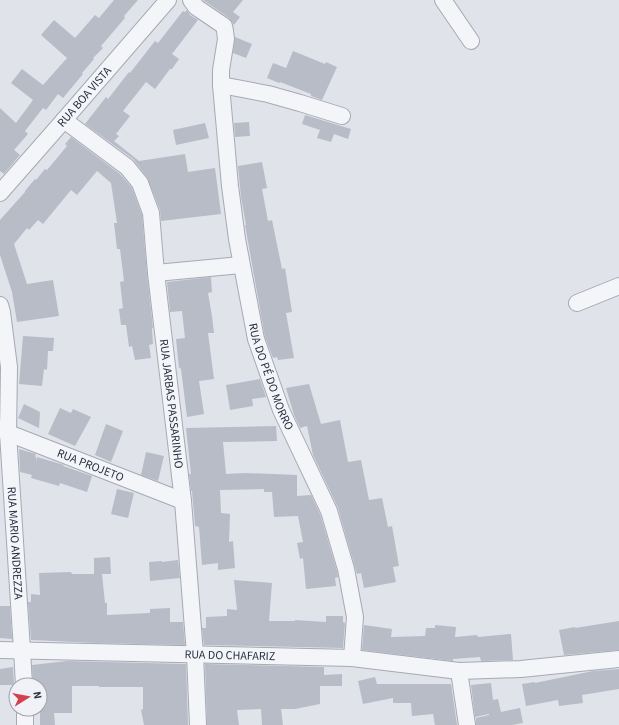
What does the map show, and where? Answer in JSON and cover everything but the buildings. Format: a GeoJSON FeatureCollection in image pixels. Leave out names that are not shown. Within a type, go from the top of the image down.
{"type":"FeatureCollection","features":[{"type":"Feature","properties":{"kind":"street","name":"RUA BOA VISTA"},"geometry":{"type":"LineString","coordinates":[[0,193],[168,0]]}},
{"type":"Feature","properties":{"kind":"street","name":"RUA DO PÉ DO MORRO"},"geometry":{"type":"LineString","coordinates":[[191,0],[196,7],[224,26],[226,39],[221,70],[221,85],[230,186],[241,265],[256,339],[261,354],[281,410],[329,511],[344,562],[355,617],[352,658]]}},
{"type":"Feature","properties":{"kind":"street"},"geometry":{"type":"LineString","coordinates":[[443,0],[471,41]]}},
{"type":"Feature","properties":{"kind":"street"},"geometry":{"type":"LineString","coordinates":[[221,85],[268,94],[342,116]]}},
{"type":"Feature","properties":{"kind":"street","name":"RUA JARBAS PASSARINHO"},"geometry":{"type":"LineString","coordinates":[[64,120],[127,167],[140,183],[151,214],[156,273],[183,500],[195,654],[198,725]]}},
{"type":"Feature","properties":{"kind":"street"},"geometry":{"type":"LineString","coordinates":[[156,273],[241,265]]}},
{"type":"Feature","properties":{"kind":"street"},"geometry":{"type":"LineString","coordinates":[[577,303],[619,286]]}},
{"type":"Feature","properties":{"kind":"street","name":"RUA MARIO ANDREZZA"},"geometry":{"type":"LineString","coordinates":[[0,305],[10,367],[4,430],[24,677]]}},
{"type":"Feature","properties":{"kind":"street","name":"RUA PROJETO"},"geometry":{"type":"LineString","coordinates":[[4,430],[183,500]]}},
{"type":"Feature","properties":{"kind":"street","name":"RUA DO CHAFARIZ"},"geometry":{"type":"LineString","coordinates":[[0,650],[352,658],[459,670],[521,669],[619,659]]}},
{"type":"Feature","properties":{"kind":"street"},"geometry":{"type":"LineString","coordinates":[[459,670],[467,725]]}}]}
